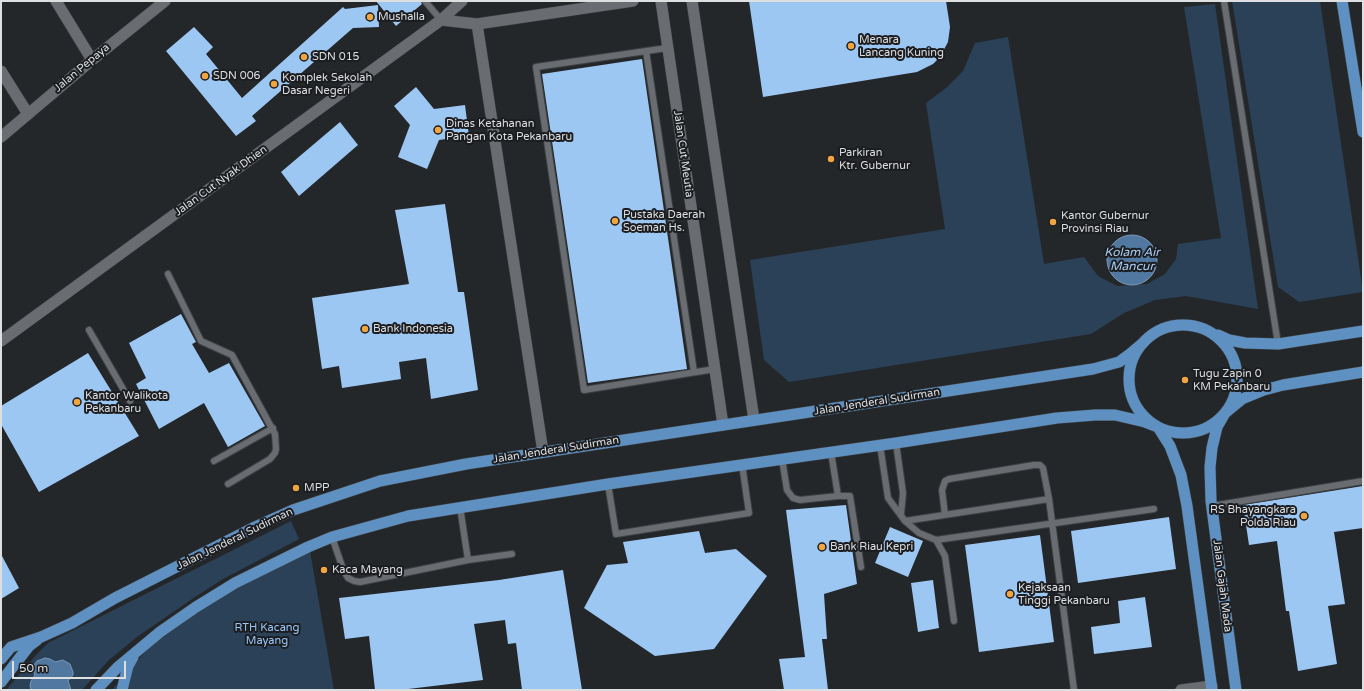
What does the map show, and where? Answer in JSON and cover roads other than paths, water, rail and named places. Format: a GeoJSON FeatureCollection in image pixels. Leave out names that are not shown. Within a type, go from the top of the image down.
{"type":"FeatureCollection","features":[{"type":"Feature","properties":{"kind":"main road"},"geometry":{"type":"LineString","coordinates":[[1342,1],[1363,132]]}},
{"type":"Feature","properties":{"kind":"main road"},"geometry":{"type":"LineString","coordinates":[[1158,427],[1147,420],[1136,406],[1130,389],[1130,371],[1136,354],[1143,343],[1153,334],[1165,328],[1178,325],[1191,326],[1229,340],[1245,343],[1278,344],[1363,331]]}},
{"type":"Feature","properties":{"kind":"main road"},"geometry":{"type":"LineString","coordinates":[[1204,330],[1216,336],[1226,347],[1233,359],[1236,373],[1236,388],[1232,401],[1225,413]]}},
{"type":"Feature","properties":{"kind":"main road","name":"Jalan Jenderal Sudirman"},"geometry":{"type":"LineString","coordinates":[[1,659],[6,648],[41,637],[72,623],[115,598],[255,526],[293,510],[380,481],[466,464],[1093,369],[1119,362],[1143,343]]}},
{"type":"Feature","properties":{"kind":"main road"},"geometry":{"type":"LineString","coordinates":[[96,690],[109,675],[166,628],[196,607],[235,583],[332,537],[408,516],[608,484],[896,443],[1057,418],[1115,415],[1133,418],[1167,431],[1182,433],[1194,432],[1205,429],[1215,423],[1242,399],[1264,390],[1283,385],[1363,372]]}},
{"type":"Feature","properties":{"kind":"main road","name":"Jalan Gajah Mada"},"geometry":{"type":"LineString","coordinates":[[1225,413],[1217,427],[1212,448],[1210,467],[1212,506],[1236,690]]}},
{"type":"Feature","properties":{"kind":"main road","name":"Jalan Gajah Mada"},"geometry":{"type":"LineString","coordinates":[[1158,427],[1170,446],[1181,475],[1187,506],[1212,688]]}},
{"type":"Feature","properties":{"kind":"main road"},"geometry":{"type":"LineString","coordinates":[[1,682],[29,646],[41,637]]}},
{"type":"Feature","properties":{"kind":"main road"},"geometry":{"type":"LineString","coordinates":[[122,690],[128,666],[135,653]]}},
{"type":"Feature","properties":{"kind":"street"},"geometry":{"type":"LineString","coordinates":[[56,1],[92,60]]}},
{"type":"Feature","properties":{"kind":"street","name":"Jalan Pepaya"},"geometry":{"type":"LineString","coordinates":[[1,137],[165,1]]}},
{"type":"Feature","properties":{"kind":"street","name":"Jalan Cut Nyak Dhien"},"geometry":{"type":"LineString","coordinates":[[1,341],[441,20],[462,1]]}},
{"type":"Feature","properties":{"kind":"street"},"geometry":{"type":"LineString","coordinates":[[441,20],[477,24],[633,1]]}},
{"type":"Feature","properties":{"kind":"street","name":"Jalan Cut Meutia"},"geometry":{"type":"LineString","coordinates":[[661,1],[723,425]]}},
{"type":"Feature","properties":{"kind":"street"},"geometry":{"type":"LineString","coordinates":[[692,1],[754,420]]}},
{"type":"Feature","properties":{"kind":"street"},"geometry":{"type":"LineString","coordinates":[[477,24],[543,452]]}},
{"type":"Feature","properties":{"kind":"street"},"geometry":{"type":"LineString","coordinates":[[1,70],[28,114]]}},
{"type":"Feature","properties":{"kind":"street"},"geometry":{"type":"LineString","coordinates":[[1181,690],[1212,688]]}},
{"type":"Feature","properties":{"kind":"lane"},"geometry":{"type":"LineString","coordinates":[[425,1],[441,20]]}},
{"type":"Feature","properties":{"kind":"lane"},"geometry":{"type":"LineString","coordinates":[[1224,1],[1278,344]]}},
{"type":"Feature","properties":{"kind":"lane"},"geometry":{"type":"LineString","coordinates":[[668,48],[536,67],[584,390],[715,369]]}},
{"type":"Feature","properties":{"kind":"lane"},"geometry":{"type":"LineString","coordinates":[[646,51],[694,372]]}},
{"type":"Feature","properties":{"kind":"lane"},"geometry":{"type":"LineString","coordinates":[[168,274],[201,341],[232,355],[273,428],[276,444],[275,453],[266,463],[228,484]]}},
{"type":"Feature","properties":{"kind":"lane"},"geometry":{"type":"LineString","coordinates":[[89,330],[130,400]]}},
{"type":"Feature","properties":{"kind":"lane"},"geometry":{"type":"LineString","coordinates":[[214,461],[273,428]]}},
{"type":"Feature","properties":{"kind":"lane"},"geometry":{"type":"LineString","coordinates":[[896,443],[903,494],[901,514]]}},
{"type":"Feature","properties":{"kind":"lane"},"geometry":{"type":"LineString","coordinates":[[880,445],[888,498],[905,521],[919,533],[936,540],[1154,510]]}},
{"type":"Feature","properties":{"kind":"lane"},"geometry":{"type":"LineString","coordinates":[[831,452],[838,496]]}},
{"type":"Feature","properties":{"kind":"lane"},"geometry":{"type":"LineString","coordinates":[[782,459],[787,490],[793,498],[800,500],[850,496],[861,567]]}},
{"type":"Feature","properties":{"kind":"lane"},"geometry":{"type":"LineString","coordinates":[[608,484],[616,534],[749,513],[742,464]]}},
{"type":"Feature","properties":{"kind":"lane"},"geometry":{"type":"LineString","coordinates":[[945,515],[942,490],[945,482],[949,479],[1034,465],[1040,465],[1043,468],[1049,499],[1074,690]]}},
{"type":"Feature","properties":{"kind":"lane"},"geometry":{"type":"LineString","coordinates":[[1212,506],[1363,481]]}},
{"type":"Feature","properties":{"kind":"lane"},"geometry":{"type":"LineString","coordinates":[[905,521],[1049,499]]}},
{"type":"Feature","properties":{"kind":"lane"},"geometry":{"type":"LineString","coordinates":[[460,507],[468,560]]}},
{"type":"Feature","properties":{"kind":"lane"},"geometry":{"type":"LineString","coordinates":[[332,537],[343,569],[348,578],[360,582],[468,560],[512,554]]}},
{"type":"Feature","properties":{"kind":"lane"},"geometry":{"type":"LineString","coordinates":[[936,540],[945,556],[954,621]]}},
{"type":"Feature","properties":{"kind":"water","name":"Kolam Air Mancur"},"geometry":{"type":"Polygon","coordinates":[[[1127,235],[1137,235],[1150,242],[1157,255],[1157,265],[1150,278],[1137,285],[1127,285],[1118,281],[1111,274],[1107,265],[1107,255],[1111,246],[1118,239],[1127,235]]]}},
{"type":"Feature","properties":{"kind":"water"},"geometry":{"type":"Polygon","coordinates":[[[45,658],[55,662],[63,660],[70,664],[73,672],[73,675],[68,681],[71,690],[31,690],[31,681],[35,675],[33,670],[34,665],[37,661],[45,658]]]}},
{"type":"Feature","properties":{"kind":"place","name":"Mushalla"},"geometry":{"type":"Point","coordinates":[370,17]}},
{"type":"Feature","properties":{"kind":"place","name":"Menara Lancang Kuning"},"geometry":{"type":"Point","coordinates":[851,46]}},
{"type":"Feature","properties":{"kind":"place","name":"SDN 015"},"geometry":{"type":"Point","coordinates":[304,57]}},
{"type":"Feature","properties":{"kind":"place","name":"SDN 006"},"geometry":{"type":"Point","coordinates":[205,76]}},
{"type":"Feature","properties":{"kind":"place","name":"Komplek Sekolah Dasar Negeri"},"geometry":{"type":"Point","coordinates":[274,84]}},
{"type":"Feature","properties":{"kind":"place","name":"Dinas Ketahanan Pangan Kota Pekanbaru"},"geometry":{"type":"Point","coordinates":[438,130]}},
{"type":"Feature","properties":{"kind":"place","name":"Parkiran Ktr. Gubernur"},"geometry":{"type":"Point","coordinates":[831,159]}},
{"type":"Feature","properties":{"kind":"place","name":"Pustaka Daerah Soeman Hs."},"geometry":{"type":"Point","coordinates":[615,221]}},
{"type":"Feature","properties":{"kind":"place","name":"Kantor Gubernur Provinsi Riau"},"geometry":{"type":"Point","coordinates":[1053,222]}},
{"type":"Feature","properties":{"kind":"place","name":"Bank Indonesia"},"geometry":{"type":"Point","coordinates":[365,329]}},
{"type":"Feature","properties":{"kind":"place","name":"Tugu Zapin 0 KM Pekanbaru"},"geometry":{"type":"Point","coordinates":[1185,380]}},
{"type":"Feature","properties":{"kind":"place","name":"Kantor Walikota Pekanbaru"},"geometry":{"type":"Point","coordinates":[77,402]}},
{"type":"Feature","properties":{"kind":"place","name":"MPP"},"geometry":{"type":"Point","coordinates":[296,488]}},
{"type":"Feature","properties":{"kind":"place","name":"RS Bhayangkara Polda Riau"},"geometry":{"type":"Point","coordinates":[1304,516]}},
{"type":"Feature","properties":{"kind":"place","name":"Bank Riau Kepri"},"geometry":{"type":"Point","coordinates":[822,547]}},
{"type":"Feature","properties":{"kind":"place","name":"Kaca Mayang"},"geometry":{"type":"Point","coordinates":[324,570]}},
{"type":"Feature","properties":{"kind":"place","name":"Kejaksaan Tinggi Pekanbaru"},"geometry":{"type":"Point","coordinates":[1010,594]}},
{"type":"Feature","properties":{"kind":"park label","name":"RTH Kacang Mayang"},"geometry":{"type":"Point","coordinates":[267,634]}}]}
